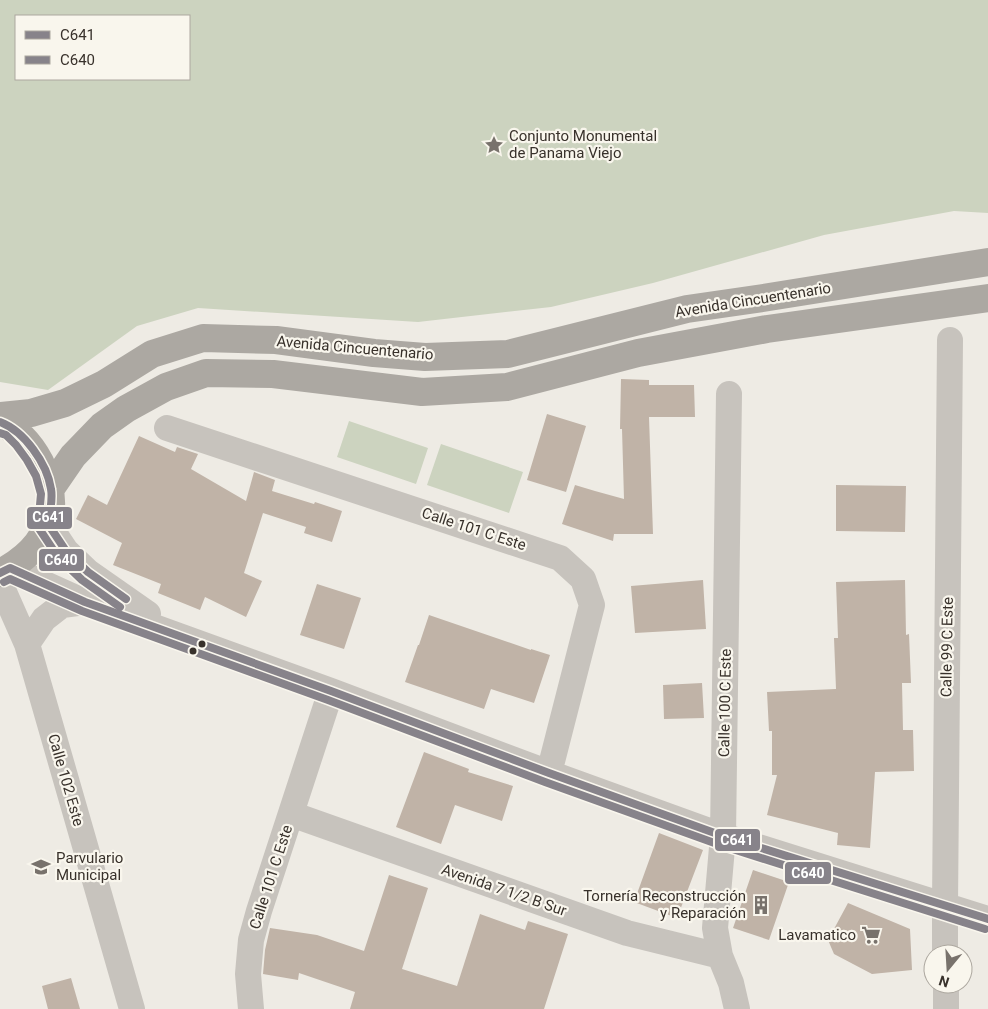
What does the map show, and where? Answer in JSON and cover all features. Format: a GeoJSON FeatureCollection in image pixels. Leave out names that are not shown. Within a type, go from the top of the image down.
{"type":"FeatureCollection","features":[{"type":"Feature","properties":{"kind":"main road","name":"Avenida Cincuentenario"},"geometry":{"type":"LineString","coordinates":[[0,416],[31,413],[65,403],[104,384],[152,354],[203,338],[276,340],[374,353],[424,357],[508,354],[687,309],[988,262]]}},
{"type":"Feature","properties":{"kind":"main road","name":"Avenida Cincuentenario"},"geometry":{"type":"LineString","coordinates":[[50,488],[73,456],[102,426],[126,409],[166,387],[206,374],[272,374],[422,392],[507,387],[638,354],[767,329],[988,298]]}},
{"type":"Feature","properties":{"kind":"main road"},"geometry":{"type":"LineString","coordinates":[[0,422],[10,427],[25,440],[36,455],[45,472],[50,488],[51,506],[48,524],[35,547],[3,575]]}},
{"type":"Feature","properties":{"kind":"street","name":"Calle 99 C Este"},"geometry":{"type":"LineString","coordinates":[[945,944],[950,340]]}},
{"type":"Feature","properties":{"kind":"street","name":"Calle 100 C Este"},"geometry":{"type":"LineString","coordinates":[[729,394],[723,836],[715,928],[720,956],[737,1009]]}},
{"type":"Feature","properties":{"kind":"street","name":"Calle 101 C Este"},"geometry":{"type":"LineString","coordinates":[[167,428],[560,558],[583,579],[592,605],[549,773]]}},
{"type":"Feature","properties":{"kind":"street"},"geometry":{"type":"LineString","coordinates":[[48,524],[66,551],[88,572],[177,635]]}},
{"type":"Feature","properties":{"kind":"street"},"geometry":{"type":"LineString","coordinates":[[3,575],[177,635],[723,836],[988,920]]}},
{"type":"Feature","properties":{"kind":"street","name":"Calle 102 Este"},"geometry":{"type":"LineString","coordinates":[[3,575],[27,644],[132,1009]]}},
{"type":"Feature","properties":{"kind":"street"},"geometry":{"type":"LineString","coordinates":[[27,644],[44,619],[62,605],[85,602]]}},
{"type":"Feature","properties":{"kind":"street","name":"Calle 101 C Este"},"geometry":{"type":"LineString","coordinates":[[250,1009],[248,974],[251,940],[331,691]]}},
{"type":"Feature","properties":{"kind":"street","name":"Avenida 7 1/2 B Sur"},"geometry":{"type":"LineString","coordinates":[[291,814],[627,933],[720,956]]}},
{"type":"Feature","properties":{"kind":"street"},"geometry":{"type":"LineString","coordinates":[[946,994],[946,1009]]}},
{"type":"Feature","properties":{"kind":"green space","name":"Conjunto Monumental de Panama Viejo"},"geometry":{"type":"Polygon","coordinates":[[[0,0],[988,0],[988,213],[954,211],[824,235],[653,283],[551,307],[418,322],[198,308],[137,326],[48,390],[0,382],[0,0]]]}},
{"type":"Feature","properties":{"kind":"green space"},"geometry":{"type":"Polygon","coordinates":[[[349,421],[428,448],[416,484],[337,457],[349,421]]]}},
{"type":"Feature","properties":{"kind":"green space"},"geometry":{"type":"Polygon","coordinates":[[[441,444],[523,472],[509,513],[427,485],[441,444]]]}},
{"type":"Feature","properties":{"kind":"building"},"geometry":{"type":"Polygon","coordinates":[[[621,379],[649,380],[649,385],[694,385],[695,417],[649,417],[653,534],[614,534],[613,541],[562,524],[575,485],[624,499],[622,429],[620,429],[621,379]]]}},
{"type":"Feature","properties":{"kind":"building"},"geometry":{"type":"Polygon","coordinates":[[[547,414],[586,426],[566,492],[527,480],[547,414]]]}},
{"type":"Feature","properties":{"kind":"building"},"geometry":{"type":"Polygon","coordinates":[[[139,436],[175,452],[177,447],[198,454],[191,469],[246,501],[254,472],[275,480],[272,491],[342,511],[332,542],[304,533],[306,527],[263,513],[244,573],[262,581],[246,617],[205,597],[200,610],[158,593],[161,584],[113,565],[122,543],[76,519],[88,495],[107,505],[139,436]]]}},
{"type":"Feature","properties":{"kind":"building"},"geometry":{"type":"Polygon","coordinates":[[[836,485],[906,486],[905,532],[836,531],[836,485]]]}},
{"type":"Feature","properties":{"kind":"building"},"geometry":{"type":"Polygon","coordinates":[[[703,580],[706,629],[635,633],[631,586],[703,580]]]}},
{"type":"Feature","properties":{"kind":"building"},"geometry":{"type":"Polygon","coordinates":[[[905,580],[906,635],[909,634],[911,683],[902,683],[903,730],[913,730],[914,771],[875,772],[870,848],[837,845],[838,833],[767,815],[777,775],[772,775],[772,731],[769,731],[767,692],[836,689],[834,638],[838,638],[836,582],[905,580]]]}},
{"type":"Feature","properties":{"kind":"building"},"geometry":{"type":"Polygon","coordinates":[[[317,584],[361,598],[344,649],[300,635],[317,584]]]}},
{"type":"Feature","properties":{"kind":"building"},"geometry":{"type":"Polygon","coordinates":[[[429,615],[550,655],[534,703],[491,689],[484,709],[405,682],[429,615]]]}},
{"type":"Feature","properties":{"kind":"building"},"geometry":{"type":"Polygon","coordinates":[[[702,683],[704,718],[664,719],[663,685],[702,683]]]}},
{"type":"Feature","properties":{"kind":"building"},"geometry":{"type":"Polygon","coordinates":[[[424,752],[469,769],[468,772],[513,786],[502,821],[455,805],[441,844],[396,827],[424,752]]]}},
{"type":"Feature","properties":{"kind":"building"},"geometry":{"type":"Polygon","coordinates":[[[659,833],[703,850],[677,918],[634,902],[659,833]]]}},
{"type":"Feature","properties":{"kind":"building","name":"Tornería Reconstrucción y Reparación"},"geometry":{"type":"Polygon","coordinates":[[[753,870],[789,882],[769,940],[733,928],[753,870]]]}},
{"type":"Feature","properties":{"kind":"building"},"geometry":{"type":"Polygon","coordinates":[[[389,875],[428,888],[402,969],[457,986],[480,914],[525,930],[528,921],[568,934],[544,1009],[350,1009],[355,992],[299,973],[298,980],[263,974],[265,950],[270,928],[317,935],[364,951],[389,875]]]}},
{"type":"Feature","properties":{"kind":"building","name":"Lavamatico"},"geometry":{"type":"Polygon","coordinates":[[[848,903],[910,929],[912,970],[872,974],[834,954],[828,940],[848,903]]]}},
{"type":"Feature","properties":{"kind":"building"},"geometry":{"type":"Polygon","coordinates":[[[71,978],[80,1009],[48,1009],[42,986],[71,978]]]}},
{"type":"Feature","properties":{"kind":"transit line","name":"C641"},"geometry":{"type":"LineString","coordinates":[[0,422],[9,426],[26,440],[45,469],[52,493],[48,524],[66,551],[88,572],[126,599]]}},
{"type":"Feature","properties":{"kind":"transit line","name":"C640"},"geometry":{"type":"LineString","coordinates":[[0,433],[6,435],[16,445],[36,476],[41,494],[38,527],[58,557],[82,580],[120,607]]}},
{"type":"Feature","properties":{"kind":"transit line","name":"C641"},"geometry":{"type":"LineString","coordinates":[[0,573],[10,568],[85,602],[723,836],[988,919]]}},
{"type":"Feature","properties":{"kind":"transit line","name":"C640"},"geometry":{"type":"LineString","coordinates":[[4,582],[10,579],[82,611],[720,845],[985,929]]}},
{"type":"Feature","properties":{"kind":"place","name":"Conjunto Monumental de Panama Viejo"},"geometry":{"type":"Point","coordinates":[494,145]}},
{"type":"Feature","properties":{"kind":"place","name":"Parvulario Municipal"},"geometry":{"type":"Point","coordinates":[41,867]}},
{"type":"Feature","properties":{"kind":"place","name":"Tornería Reconstrucción y Reparación"},"geometry":{"type":"Point","coordinates":[761,905]}},
{"type":"Feature","properties":{"kind":"place","name":"Lavamatico"},"geometry":{"type":"Point","coordinates":[871,935]}}]}
